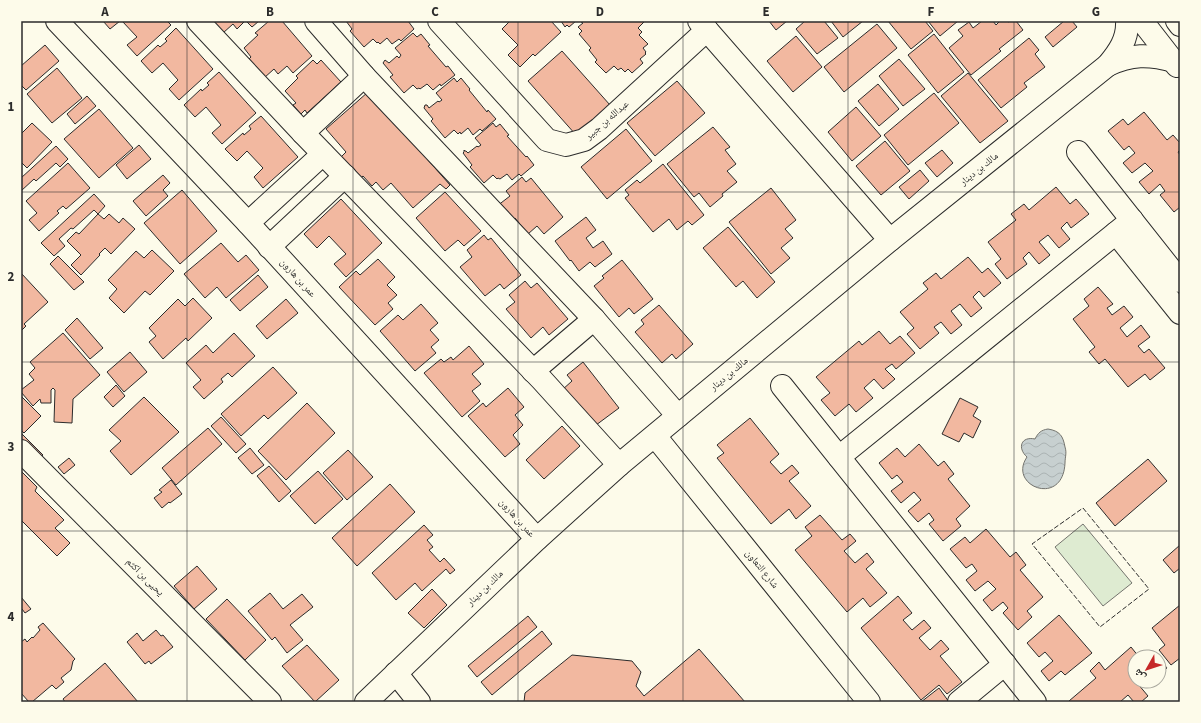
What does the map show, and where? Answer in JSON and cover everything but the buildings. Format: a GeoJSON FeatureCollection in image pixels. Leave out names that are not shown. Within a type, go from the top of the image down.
{"type":"FeatureCollection","features":[{"type":"Feature","properties":{"kind":"street","name":"عمر بن هارون"},"geometry":{"type":"LineString","coordinates":[[57,21],[248,223],[536,539]]}},
{"type":"Feature","properties":{"kind":"street"},"geometry":{"type":"LineString","coordinates":[[198,21],[323,154],[538,376],[619,465]]}},
{"type":"Feature","properties":{"kind":"street"},"geometry":{"type":"LineString","coordinates":[[316,21],[364,76],[599,325],[678,416]]}},
{"type":"Feature","properties":{"kind":"street","name":"عبدالله بن جبير"},"geometry":{"type":"LineString","coordinates":[[439,21],[547,140],[566,145],[584,140],[599,129],[703,25],[890,240]]}},
{"type":"Feature","properties":{"kind":"street","name":"مالك بن دينار"},"geometry":{"type":"LineString","coordinates":[[366,702],[536,539],[619,465],[890,240],[1108,65],[1124,42],[1127,21]]}},
{"type":"Feature","properties":{"kind":"street"},"geometry":{"type":"LineString","coordinates":[[1142,21],[1177,66]]}},
{"type":"Feature","properties":{"kind":"street"},"geometry":{"type":"LineString","coordinates":[[1177,21],[1180,25]]}},
{"type":"Feature","properties":{"kind":"street","name":"مالك بن دينار"},"geometry":{"type":"LineString","coordinates":[[1108,65],[1133,56],[1147,56],[1161,57],[1177,66]]}},
{"type":"Feature","properties":{"kind":"street"},"geometry":{"type":"LineString","coordinates":[[303,133],[364,76]]}},
{"type":"Feature","properties":{"kind":"street"},"geometry":{"type":"LineString","coordinates":[[1078,152],[1180,314]]}},
{"type":"Feature","properties":{"kind":"street"},"geometry":{"type":"LineString","coordinates":[[248,223],[323,154]]}},
{"type":"Feature","properties":{"kind":"street"},"geometry":{"type":"LineString","coordinates":[[269,247],[345,176]]}},
{"type":"Feature","properties":{"kind":"street"},"geometry":{"type":"LineString","coordinates":[[1124,226],[1180,281]]}},
{"type":"Feature","properties":{"kind":"street"},"geometry":{"type":"LineString","coordinates":[[839,457],[1124,226]]}},
{"type":"Feature","properties":{"kind":"street"},"geometry":{"type":"LineString","coordinates":[[538,376],[599,325]]}},
{"type":"Feature","properties":{"kind":"street"},"geometry":{"type":"LineString","coordinates":[[782,386],[1036,702]]}},
{"type":"Feature","properties":{"kind":"street","name":"شارع التعاون"},"geometry":{"type":"LineString","coordinates":[[655,436],[869,702]]}},
{"type":"Feature","properties":{"kind":"street","name":"يحيى بن اكثم"},"geometry":{"type":"LineString","coordinates":[[21,451],[270,702]]}},
{"type":"Feature","properties":{"kind":"street"},"geometry":{"type":"LineString","coordinates":[[959,702],[1005,664]]}},
{"type":"Feature","properties":{"kind":"street"},"geometry":{"type":"LineString","coordinates":[[396,673],[419,702]]}},
{"type":"Feature","properties":{"kind":"green space"},"geometry":{"type":"Polygon","coordinates":[[[1083,524],[1132,583],[1103,606],[1055,547],[1083,524]]]}},
{"type":"Feature","properties":{"kind":"water"},"geometry":{"type":"Polygon","coordinates":[[[1048,429],[1055,431],[1062,437],[1066,451],[1062,477],[1055,485],[1047,489],[1038,488],[1030,484],[1024,476],[1023,467],[1027,457],[1021,447],[1026,439],[1035,439],[1040,432],[1048,429]]]}},
{"type":"Feature","properties":{"kind":"fence"},"geometry":{"type":"LineString","coordinates":[[1083,508],[1149,589],[1100,627],[1032,544],[1083,508]]}}]}
